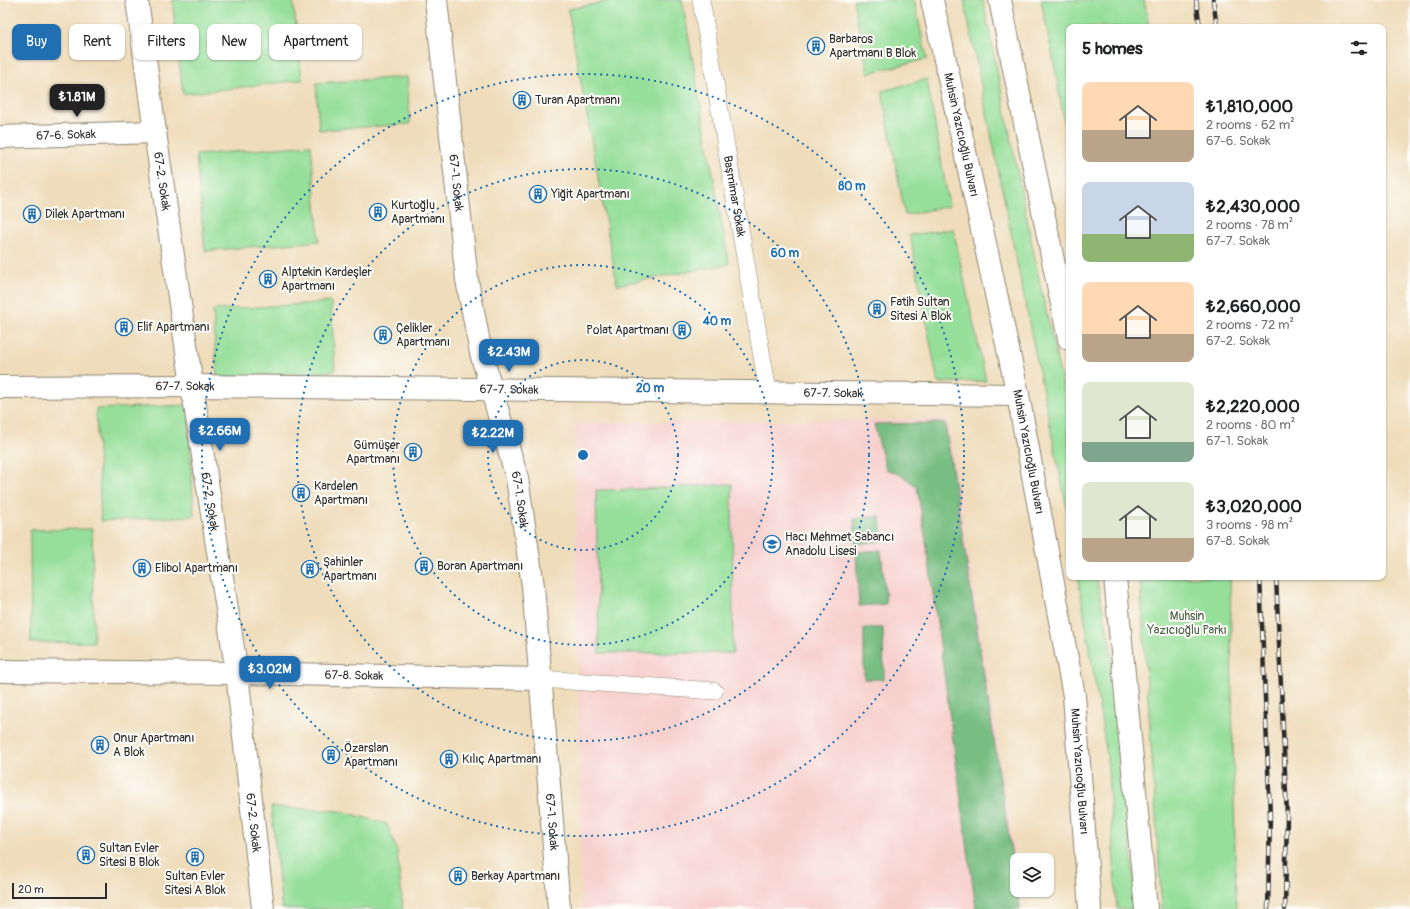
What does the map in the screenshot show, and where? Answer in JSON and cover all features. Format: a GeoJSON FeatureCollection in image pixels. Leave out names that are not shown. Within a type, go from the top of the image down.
{"type":"FeatureCollection","features":[{"type":"Feature","properties":{"kind":"street","name":"67-2. Sokak"},"geometry":{"type":"LineString","coordinates":[[137,0],[192,386],[237,673],[264,909]]}},
{"type":"Feature","properties":{"kind":"street","name":"67-1. Sokak"},"geometry":{"type":"LineString","coordinates":[[436,0],[467,280],[481,353],[517,478],[533,586],[559,909]]}},
{"type":"Feature","properties":{"kind":"street","name":"Muhsin Yazıcıoğlu Bulvarı"},"geometry":{"type":"LineString","coordinates":[[932,0],[1018,396],[1074,696],[1090,909]]}},
{"type":"Feature","properties":{"kind":"street"},"geometry":{"type":"LineString","coordinates":[[1000,0],[1066,324]]}},
{"type":"Feature","properties":{"kind":"street","name":"67-6. Sokak"},"geometry":{"type":"LineString","coordinates":[[0,137],[155,132]]}},
{"type":"Feature","properties":{"kind":"street","name":"67-7. Sokak"},"geometry":{"type":"LineString","coordinates":[[0,387],[192,386],[1018,396]]}},
{"type":"Feature","properties":{"kind":"street"},"geometry":{"type":"LineString","coordinates":[[1115,580],[1146,909]]}},
{"type":"Feature","properties":{"kind":"street","name":"67-8. Sokak"},"geometry":{"type":"LineString","coordinates":[[0,671],[237,673],[541,679]]}},
{"type":"Feature","properties":{"kind":"lane","name":"Başmimar Sokak"},"geometry":{"type":"LineString","coordinates":[[701,0],[768,392]]}},
{"type":"Feature","properties":{"kind":"lane"},"geometry":{"type":"LineString","coordinates":[[541,679],[714,691]]}},
{"type":"Feature","properties":{"kind":"shaded area","name":"Hacı Mehmet Sabancı Anadolu Lisesi"},"geometry":{"type":"Polygon","coordinates":[[[948,419],[1015,853],[1010,853],[1010,897],[1022,897],[1023,909],[581,909],[575,423],[948,419]]]}},
{"type":"Feature","properties":{"kind":"green space"},"geometry":{"type":"Polygon","coordinates":[[[172,0],[293,0],[296,24],[269,24],[269,60],[300,60],[302,80],[183,94],[179,60],[199,60],[199,24],[175,24],[172,0]]]}},
{"type":"Feature","properties":{"kind":"green space"},"geometry":{"type":"Polygon","coordinates":[[[617,0],[682,0],[729,264],[617,285],[568,9],[617,0]]]}},
{"type":"Feature","properties":{"kind":"green space"},"geometry":{"type":"Polygon","coordinates":[[[853,0],[914,0],[927,59],[868,73],[853,0]]]}},
{"type":"Feature","properties":{"kind":"green space"},"geometry":{"type":"Polygon","coordinates":[[[964,0],[983,0],[1040,284],[1066,401],[1066,505],[964,0]]]}},
{"type":"Feature","properties":{"kind":"green space"},"geometry":{"type":"Polygon","coordinates":[[[1041,0],[1144,0],[1148,24],[1066,24],[1066,134],[1055,68],[1041,0]]]}},
{"type":"Feature","properties":{"kind":"green space"},"geometry":{"type":"Polygon","coordinates":[[[407,77],[410,124],[319,130],[316,83],[407,77]]]}},
{"type":"Feature","properties":{"kind":"green space"},"geometry":{"type":"Polygon","coordinates":[[[927,79],[949,206],[905,215],[882,91],[927,79]]]}},
{"type":"Feature","properties":{"kind":"green space"},"geometry":{"type":"Polygon","coordinates":[[[311,145],[319,241],[205,251],[196,155],[311,145]]]}},
{"type":"Feature","properties":{"kind":"green space"},"geometry":{"type":"Polygon","coordinates":[[[953,229],[986,381],[938,383],[910,235],[953,229]]]}},
{"type":"Feature","properties":{"kind":"green space"},"geometry":{"type":"Polygon","coordinates":[[[331,302],[335,371],[217,378],[213,310],[331,302]]]}},
{"type":"Feature","properties":{"kind":"green space"},"geometry":{"type":"Polygon","coordinates":[[[188,405],[194,516],[101,521],[96,409],[188,405]]]}},
{"type":"Feature","properties":{"kind":"green space"},"geometry":{"type":"Polygon","coordinates":[[[945,423],[1011,853],[1010,853],[1010,897],[1018,897],[1020,909],[976,909],[926,541],[917,487],[903,476],[886,469],[874,424],[945,423]]]}},
{"type":"Feature","properties":{"kind":"green space"},"geometry":{"type":"Polygon","coordinates":[[[732,484],[733,653],[599,653],[596,490],[732,484]]]}},
{"type":"Feature","properties":{"kind":"green space"},"geometry":{"type":"Polygon","coordinates":[[[880,516],[882,541],[855,544],[854,519],[880,516]]]}},
{"type":"Feature","properties":{"kind":"green space"},"geometry":{"type":"Polygon","coordinates":[[[92,529],[94,642],[31,643],[30,530],[92,529]]]}},
{"type":"Feature","properties":{"kind":"green space"},"geometry":{"type":"Polygon","coordinates":[[[881,550],[886,604],[859,606],[856,552],[881,550]]]}},
{"type":"Feature","properties":{"kind":"green space"},"geometry":{"type":"Polygon","coordinates":[[[1078,580],[1097,580],[1110,644],[1137,909],[1117,909],[1107,756],[1078,580]]]}},
{"type":"Feature","properties":{"kind":"green space","name":"Muhsin Yazıcıoğlu Parkı"},"geometry":{"type":"Polygon","coordinates":[[[1140,580],[1230,580],[1236,909],[1162,909],[1140,580]]]}},
{"type":"Feature","properties":{"kind":"green space"},"geometry":{"type":"Polygon","coordinates":[[[864,628],[883,628],[884,679],[864,679],[864,628]]]}},
{"type":"Feature","properties":{"kind":"green space"},"geometry":{"type":"Polygon","coordinates":[[[271,807],[341,811],[387,824],[397,851],[403,909],[282,909],[271,807]]]}},
{"type":"Feature","properties":{"kind":"railway"},"geometry":{"type":"LineString","coordinates":[[1196,0],[1200,24]]}},
{"type":"Feature","properties":{"kind":"railway"},"geometry":{"type":"LineString","coordinates":[[1213,0],[1217,24]]}},
{"type":"Feature","properties":{"kind":"railway"},"geometry":{"type":"LineString","coordinates":[[1260,580],[1270,816],[1268,909]]}},
{"type":"Feature","properties":{"kind":"railway"},"geometry":{"type":"LineString","coordinates":[[1276,580],[1287,816],[1285,909]]}},
{"type":"Feature","properties":{"kind":"place","name":"Barbaros Apartmanı B Blok"},"geometry":{"type":"Point","coordinates":[816,46]}},
{"type":"Feature","properties":{"kind":"place","name":"Turan Apartmanı"},"geometry":{"type":"Point","coordinates":[522,100]}},
{"type":"Feature","properties":{"kind":"place","name":"Yiğit Apartmanı"},"geometry":{"type":"Point","coordinates":[538,194]}},
{"type":"Feature","properties":{"kind":"place","name":"Kurtoğlu Apartmanı"},"geometry":{"type":"Point","coordinates":[378,212]}},
{"type":"Feature","properties":{"kind":"place","name":"Dilek Apartmanı"},"geometry":{"type":"Point","coordinates":[32,214]}},
{"type":"Feature","properties":{"kind":"place","name":"Alptekin Kardeşler Apartmanı"},"geometry":{"type":"Point","coordinates":[268,279]}},
{"type":"Feature","properties":{"kind":"place","name":"Fatih Sultan Sitesi A Blok"},"geometry":{"type":"Point","coordinates":[877,309]}},
{"type":"Feature","properties":{"kind":"place","name":"Elif Apartmanı"},"geometry":{"type":"Point","coordinates":[124,327]}},
{"type":"Feature","properties":{"kind":"place","name":"Polat Apartmanı"},"geometry":{"type":"Point","coordinates":[682,330]}},
{"type":"Feature","properties":{"kind":"place","name":"Çelikler Apartmanı"},"geometry":{"type":"Point","coordinates":[383,335]}},
{"type":"Feature","properties":{"kind":"place","name":"Gümüşer Apartmanı"},"geometry":{"type":"Point","coordinates":[413,452]}},
{"type":"Feature","properties":{"kind":"place","name":"Kardelen Apartmanı"},"geometry":{"type":"Point","coordinates":[301,493]}},
{"type":"Feature","properties":{"kind":"place","name":"Hacı Mehmet Sabancı Anadolu Lisesi"},"geometry":{"type":"Point","coordinates":[772,544]}},
{"type":"Feature","properties":{"kind":"place","name":"Boran Apartmanı"},"geometry":{"type":"Point","coordinates":[424,566]}},
{"type":"Feature","properties":{"kind":"place","name":"Elibol Apartmanı"},"geometry":{"type":"Point","coordinates":[142,568]}},
{"type":"Feature","properties":{"kind":"place","name":"Şahinler Apartmanı"},"geometry":{"type":"Point","coordinates":[310,569]}},
{"type":"Feature","properties":{"kind":"place","name":"Onur Apartmanı A Blok"},"geometry":{"type":"Point","coordinates":[100,745]}},
{"type":"Feature","properties":{"kind":"place","name":"Özarslan Apartmanı"},"geometry":{"type":"Point","coordinates":[331,755]}},
{"type":"Feature","properties":{"kind":"place","name":"Kılıç Apartmanı"},"geometry":{"type":"Point","coordinates":[449,759]}},
{"type":"Feature","properties":{"kind":"place","name":"Sultan Evler Sitesi B Blok"},"geometry":{"type":"Point","coordinates":[86,855]}},
{"type":"Feature","properties":{"kind":"place","name":"Sultan Evler Sitesi A Blok"},"geometry":{"type":"Point","coordinates":[195,857]}},
{"type":"Feature","properties":{"kind":"place","name":"Berkay Apartmanı"},"geometry":{"type":"Point","coordinates":[458,876]}}]}
